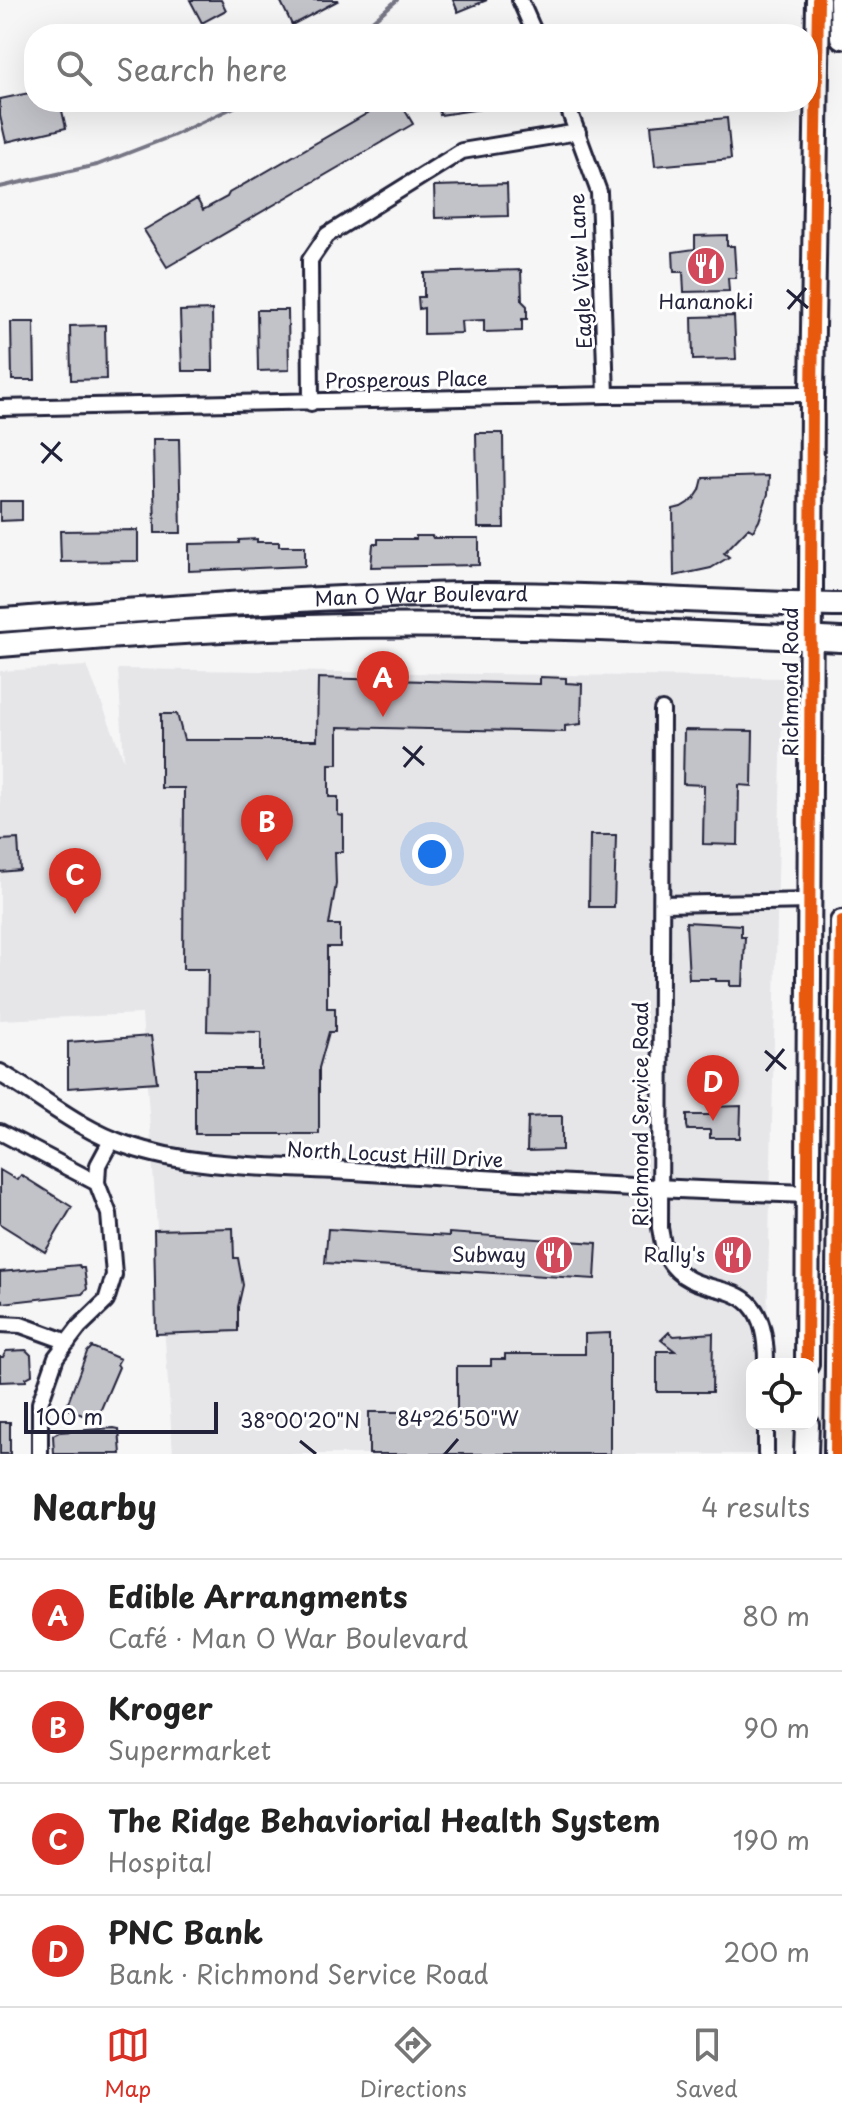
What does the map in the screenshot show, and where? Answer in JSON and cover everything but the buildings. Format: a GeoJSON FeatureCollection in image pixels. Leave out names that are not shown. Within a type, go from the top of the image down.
{"type":"FeatureCollection","features":[{"type":"Feature","properties":{"kind":"main road","name":"Richmond Road"},"geometry":{"type":"LineString","coordinates":[[818,0],[818,24]]}},
{"type":"Feature","properties":{"kind":"main road"},"geometry":{"type":"LineString","coordinates":[[841,0],[842,37]]}},
{"type":"Feature","properties":{"kind":"main road","name":"Richmond Road"},"geometry":{"type":"LineString","coordinates":[[807,1358],[816,112]]}},
{"type":"Feature","properties":{"kind":"main road","name":"Man O War Boulevard"},"geometry":{"type":"LineString","coordinates":[[0,620],[243,602],[472,594],[579,594],[842,605]]}},
{"type":"Feature","properties":{"kind":"main road","name":"Man O War Boulevard"},"geometry":{"type":"LineString","coordinates":[[0,645],[177,632],[328,626],[526,626],[842,640]]}},
{"type":"Feature","properties":{"kind":"main road"},"geometry":{"type":"LineString","coordinates":[[836,1454],[842,922]]}},
{"type":"Feature","properties":{"kind":"main road"},"geometry":{"type":"LineString","coordinates":[[806,1454],[807,1430]]}},
{"type":"Feature","properties":{"kind":"street"},"geometry":{"type":"LineString","coordinates":[[520,0],[531,24]]}},
{"type":"Feature","properties":{"kind":"street","name":"Eagle View Lane"},"geometry":{"type":"LineString","coordinates":[[570,112],[599,192],[606,395]]}},
{"type":"Feature","properties":{"kind":"street"},"geometry":{"type":"LineString","coordinates":[[311,403],[310,260],[327,235],[462,151],[578,132]]}},
{"type":"Feature","properties":{"kind":"street","name":"Prosperous Place"},"geometry":{"type":"LineString","coordinates":[[0,408],[606,395],[812,394]]}},
{"type":"Feature","properties":{"kind":"street","name":"Richmond Service Road"},"geometry":{"type":"LineString","coordinates":[[662,710],[660,1228],[668,1258],[686,1277],[741,1296],[751,1306],[764,1331],[766,1358]]}},
{"type":"Feature","properties":{"kind":"street"},"geometry":{"type":"LineString","coordinates":[[662,904],[810,901]]}},
{"type":"Feature","properties":{"kind":"street","name":"North Locust Hill Drive"},"geometry":{"type":"LineString","coordinates":[[0,1073],[78,1122],[112,1139],[156,1154],[188,1160],[276,1168],[808,1194]]}},
{"type":"Feature","properties":{"kind":"street"},"geometry":{"type":"LineString","coordinates":[[0,1132],[97,1183]]}},
{"type":"Feature","properties":{"kind":"street"},"geometry":{"type":"LineString","coordinates":[[40,1454],[40,1403],[56,1357],[106,1301],[114,1275],[109,1214],[97,1183],[98,1165],[112,1139]]}},
{"type":"Feature","properties":{"kind":"street"},"geometry":{"type":"LineString","coordinates":[[808,1194],[840,1192]]}},
{"type":"Feature","properties":{"kind":"street"},"geometry":{"type":"LineString","coordinates":[[0,1324],[21,1325],[68,1342]]}},
{"type":"Feature","properties":{"kind":"street"},"geometry":{"type":"LineString","coordinates":[[766,1430],[766,1454]]}},
{"type":"Feature","properties":{"kind":"shaded area"},"geometry":{"type":"Polygon","coordinates":[[[87,666],[124,760],[118,669],[783,678],[766,1358],[746,1358],[746,1430],[765,1430],[764,1454],[173,1454],[142,1014],[0,1020],[0,671],[87,666]]]}},
{"type":"Feature","properties":{"kind":"waterway"},"geometry":{"type":"LineString","coordinates":[[369,24],[397,0]]}},
{"type":"Feature","properties":{"kind":"waterway"},"geometry":{"type":"LineString","coordinates":[[0,187],[97,165],[224,112]]}},
{"type":"Feature","properties":{"kind":"cycle path"},"geometry":{"type":"LineString","coordinates":[[818,0],[818,24]]}},
{"type":"Feature","properties":{"kind":"cycle path"},"geometry":{"type":"LineString","coordinates":[[807,1358],[816,112]]}},
{"type":"Feature","properties":{"kind":"cycle path"},"geometry":{"type":"LineString","coordinates":[[836,1454],[842,922]]}},
{"type":"Feature","properties":{"kind":"place","name":"Hananoki"},"geometry":{"type":"Point","coordinates":[706,266]}},
{"type":"Feature","properties":{"kind":"place","name":"Edible Arrangments"},"geometry":{"type":"Point","coordinates":[383,717]}},
{"type":"Feature","properties":{"kind":"place","name":"Kroger"},"geometry":{"type":"Point","coordinates":[267,861]}},
{"type":"Feature","properties":{"kind":"place","name":"The Ridge Behaviorial Health System"},"geometry":{"type":"Point","coordinates":[75,914]}},
{"type":"Feature","properties":{"kind":"place","name":"PNC Bank"},"geometry":{"type":"Point","coordinates":[713,1121]}},
{"type":"Feature","properties":{"kind":"place","name":"Subway"},"geometry":{"type":"Point","coordinates":[554,1255]}},
{"type":"Feature","properties":{"kind":"place","name":"Rally's"},"geometry":{"type":"Point","coordinates":[733,1255]}}]}
